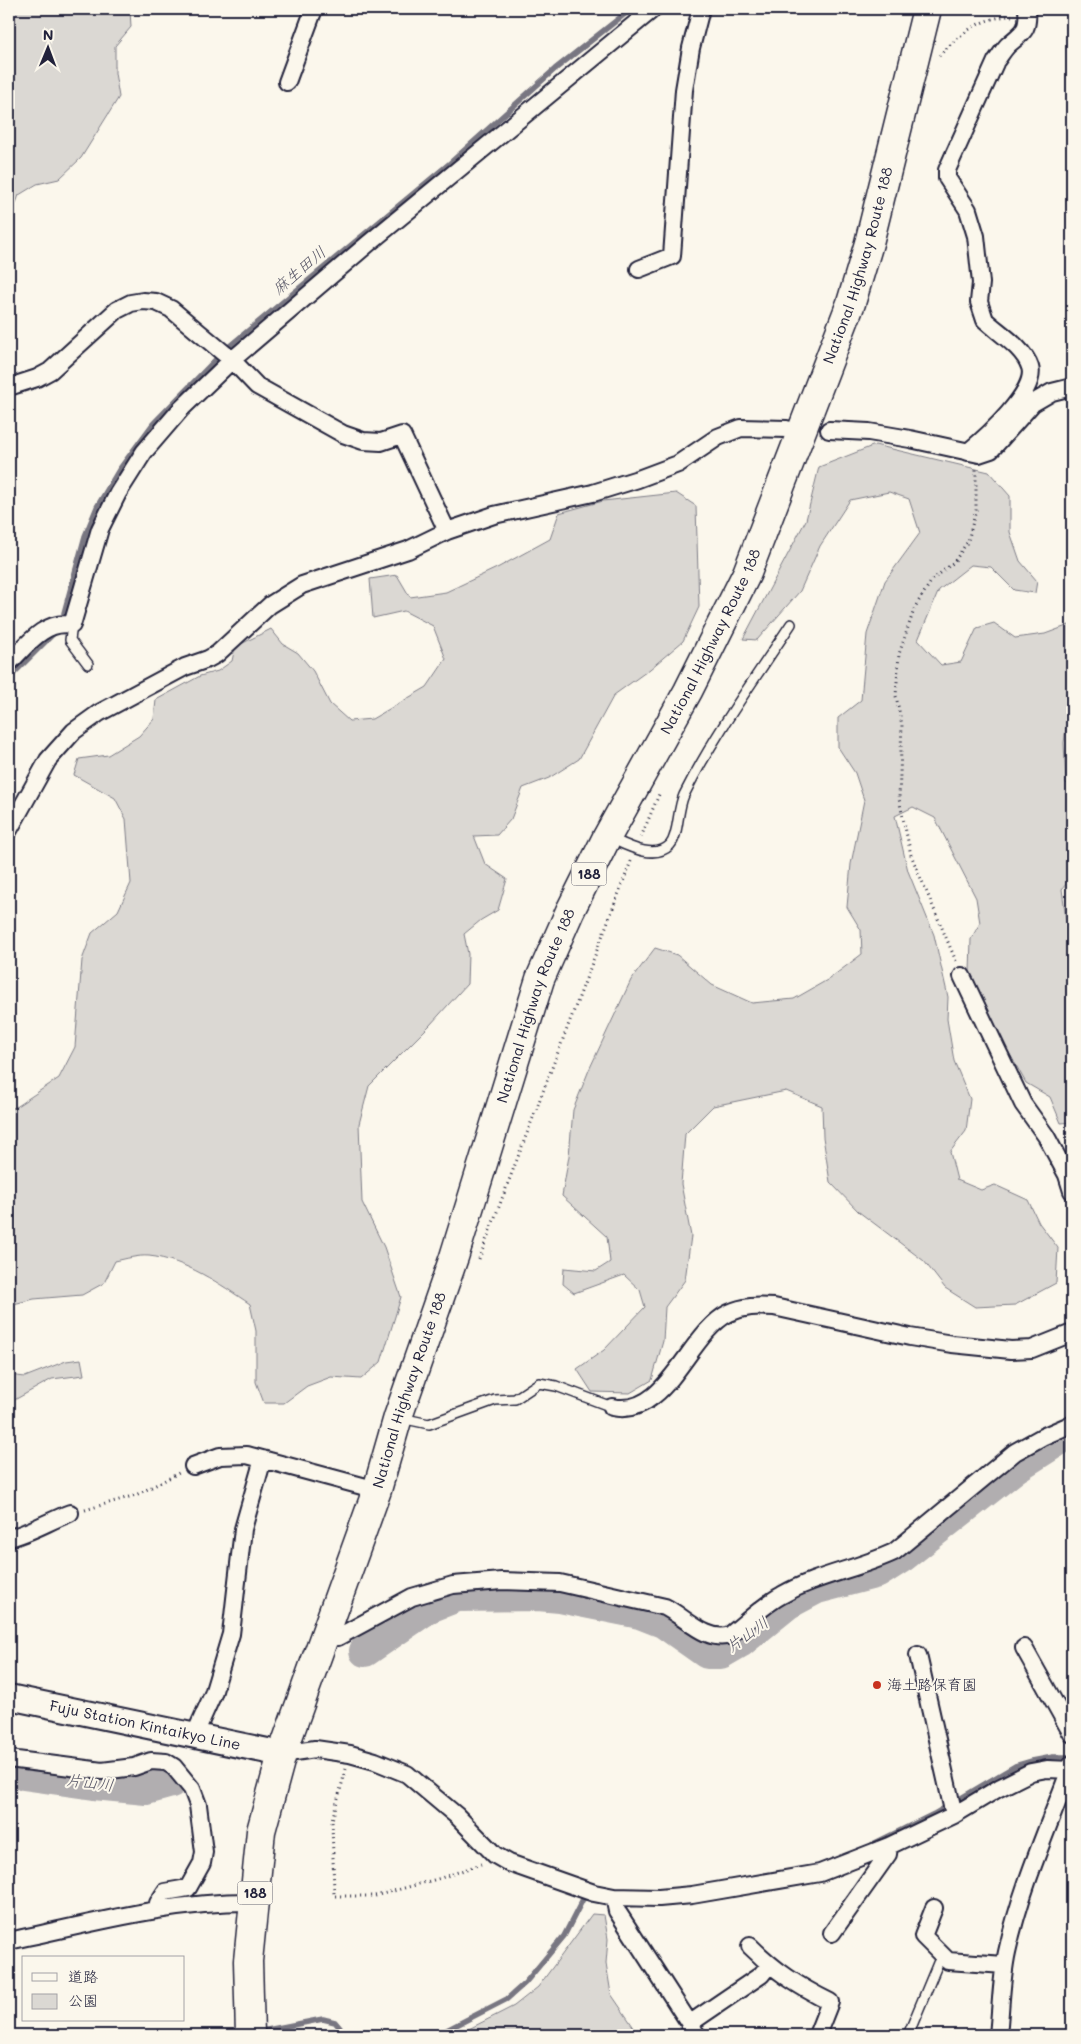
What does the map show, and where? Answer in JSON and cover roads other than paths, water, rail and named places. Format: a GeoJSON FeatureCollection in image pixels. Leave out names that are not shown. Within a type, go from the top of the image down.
{"type":"FeatureCollection","features":[{"type":"Feature","properties":{"kind":"highway","name":"National Highway Route 188"},"geometry":{"type":"LineString","coordinates":[[250,2035],[248,1961],[261,1831],[282,1754],[376,1490],[398,1417],[454,1257],[540,980],[570,911],[607,837],[688,691],[747,572],[851,303],[869,243],[927,9]]}},
{"type":"Feature","properties":{"kind":"main road","name":"Fuju Station Kintaikyo Line"},"geometry":{"type":"LineString","coordinates":[[9,1697],[282,1754]]}},
{"type":"Feature","properties":{"kind":"street"},"geometry":{"type":"LineString","coordinates":[[287,82],[314,9]]}},
{"type":"Feature","properties":{"kind":"street"},"geometry":{"type":"LineString","coordinates":[[9,663],[46,628],[66,624],[72,625],[100,529],[118,493],[144,452],[181,409],[232,360],[391,224],[653,9]]}},
{"type":"Feature","properties":{"kind":"street"},"geometry":{"type":"LineString","coordinates":[[639,269],[672,256],[684,90],[691,48],[701,9]]}},
{"type":"Feature","properties":{"kind":"street"},"geometry":{"type":"LineString","coordinates":[[973,453],[979,442],[1015,405],[1029,385],[1031,368],[1022,353],[985,320],[982,313],[979,302],[981,283],[976,236],[968,210],[947,178],[947,170],[996,61],[1006,47],[1023,34],[1027,27],[1028,12]]}},
{"type":"Feature","properties":{"kind":"street"},"geometry":{"type":"LineString","coordinates":[[9,387],[50,372],[118,310],[131,303],[143,301],[156,302],[171,309],[232,360],[257,386],[343,434],[363,441],[382,442],[402,436],[448,531]]}},
{"type":"Feature","properties":{"kind":"street"},"geometry":{"type":"LineString","coordinates":[[829,430],[877,433],[973,453],[991,450],[1033,402],[1052,392],[1072,387]]}},
{"type":"Feature","properties":{"kind":"street"},"geometry":{"type":"LineString","coordinates":[[9,830],[48,760],[74,731],[99,712],[185,667],[217,654],[270,604],[302,585],[408,550],[448,531],[494,515],[593,493],[638,479],[678,464],[718,437],[740,428],[787,430]]}},
{"type":"Feature","properties":{"kind":"street"},"geometry":{"type":"LineString","coordinates":[[962,976],[1024,1104],[1046,1136],[1070,1180]]}},
{"type":"Feature","properties":{"kind":"street"},"geometry":{"type":"LineString","coordinates":[[612,1407],[624,1410],[644,1402],[662,1388],[709,1328],[728,1313],[750,1306],[774,1307],[910,1337],[952,1344],[1011,1350],[1032,1349],[1072,1333]]}},
{"type":"Feature","properties":{"kind":"street"},"geometry":{"type":"LineString","coordinates":[[324,1638],[338,1637],[412,1597],[453,1585],[528,1580],[560,1583],[665,1607],[679,1614],[708,1636],[722,1638],[730,1635],[780,1596],[806,1583],[879,1559],[894,1552],[1015,1452],[1042,1437],[1072,1424]]}},
{"type":"Feature","properties":{"kind":"street"},"geometry":{"type":"LineString","coordinates":[[193,1466],[220,1456],[246,1455],[376,1490]]}},
{"type":"Feature","properties":{"kind":"street"},"geometry":{"type":"LineString","coordinates":[[194,1736],[213,1694],[231,1634],[243,1530],[263,1459]]}},
{"type":"Feature","properties":{"kind":"street"},"geometry":{"type":"LineString","coordinates":[[9,1538],[32,1531],[44,1523],[70,1512]]}},
{"type":"Feature","properties":{"kind":"street"},"geometry":{"type":"LineString","coordinates":[[1024,1648],[1072,1734]]}},
{"type":"Feature","properties":{"kind":"street"},"geometry":{"type":"LineString","coordinates":[[918,1655],[954,1815]]}},
{"type":"Feature","properties":{"kind":"street"},"geometry":{"type":"LineString","coordinates":[[282,1754],[314,1749],[350,1754],[375,1761],[407,1774],[457,1816],[496,1855],[510,1862],[594,1893],[614,1897],[659,1898],[820,1873],[888,1846],[954,1815],[1030,1772],[1072,1768],[1022,1897],[1004,1966],[998,2035]]}},
{"type":"Feature","properties":{"kind":"street"},"geometry":{"type":"LineString","coordinates":[[9,1759],[102,1771],[134,1768],[151,1761],[166,1762],[174,1767],[192,1789],[198,1805],[204,1852],[202,1863],[188,1888],[165,1892],[158,1903],[158,1909]]}},
{"type":"Feature","properties":{"kind":"street"},"geometry":{"type":"LineString","coordinates":[[832,1933],[888,1854],[888,1846]]}},
{"type":"Feature","properties":{"kind":"street"},"geometry":{"type":"LineString","coordinates":[[614,1897],[617,1911],[693,2030],[761,1974],[769,1965]]}},
{"type":"Feature","properties":{"kind":"street"},"geometry":{"type":"LineString","coordinates":[[9,1941],[158,1909],[202,1904],[254,1902]]}},
{"type":"Feature","properties":{"kind":"street"},"geometry":{"type":"LineString","coordinates":[[934,1908],[924,1936],[948,1961],[1004,1966]]}},
{"type":"Feature","properties":{"kind":"street"},"geometry":{"type":"LineString","coordinates":[[750,1946],[769,1965],[800,1987],[830,2002],[817,2035]]}},
{"type":"Feature","properties":{"kind":"lane"},"geometry":{"type":"LineString","coordinates":[[607,837],[636,850],[656,852],[670,846],[676,833],[680,802],[701,761],[791,624]]}},
{"type":"Feature","properties":{"kind":"lane"},"geometry":{"type":"LineString","coordinates":[[72,625],[70,640],[88,664]]}},
{"type":"Feature","properties":{"kind":"lane"},"geometry":{"type":"LineString","coordinates":[[398,1417],[429,1424],[495,1400],[515,1399],[539,1383],[556,1386],[612,1407]]}},
{"type":"Feature","properties":{"kind":"lane"},"geometry":{"type":"LineString","coordinates":[[908,2035],[938,1963],[944,1957]]}},
{"type":"Feature","properties":{"kind":"waterway","name":"麻生田川"},"geometry":{"type":"LineString","coordinates":[[64,613],[85,536],[97,507],[119,470],[153,424],[226,349],[450,163],[555,69],[631,9]]}},
{"type":"Feature","properties":{"kind":"waterway","name":"麻生田川"},"geometry":{"type":"LineString","coordinates":[[9,678],[54,633]]}},
{"type":"Feature","properties":{"kind":"waterway","name":"片山川"},"geometry":{"type":"LineString","coordinates":[[365,1651],[429,1607],[457,1596],[538,1595],[560,1597],[640,1613],[663,1622],[707,1653],[721,1653],[740,1642],[787,1604],[817,1588],[878,1572],[903,1556],[1016,1467],[1072,1433]]}},
{"type":"Feature","properties":{"kind":"waterway"},"geometry":{"type":"LineString","coordinates":[[873,1844],[934,1814],[1015,1766],[1053,1757],[1072,1757]]}},
{"type":"Feature","properties":{"kind":"waterway","name":"片山川"},"geometry":{"type":"LineString","coordinates":[[9,1772],[146,1789],[171,1782]]}},
{"type":"Feature","properties":{"kind":"waterway"},"geometry":{"type":"LineString","coordinates":[[437,2035],[507,1999],[525,1983],[564,1936],[583,1899],[592,1895]]}},
{"type":"Feature","properties":{"kind":"waterway"},"geometry":{"type":"LineString","coordinates":[[257,2032],[323,2019],[335,2022],[346,2035]]}},
{"type":"Feature","properties":{"kind":"place","name":"海土路保育園"},"geometry":{"type":"Point","coordinates":[877,1685]}}]}
